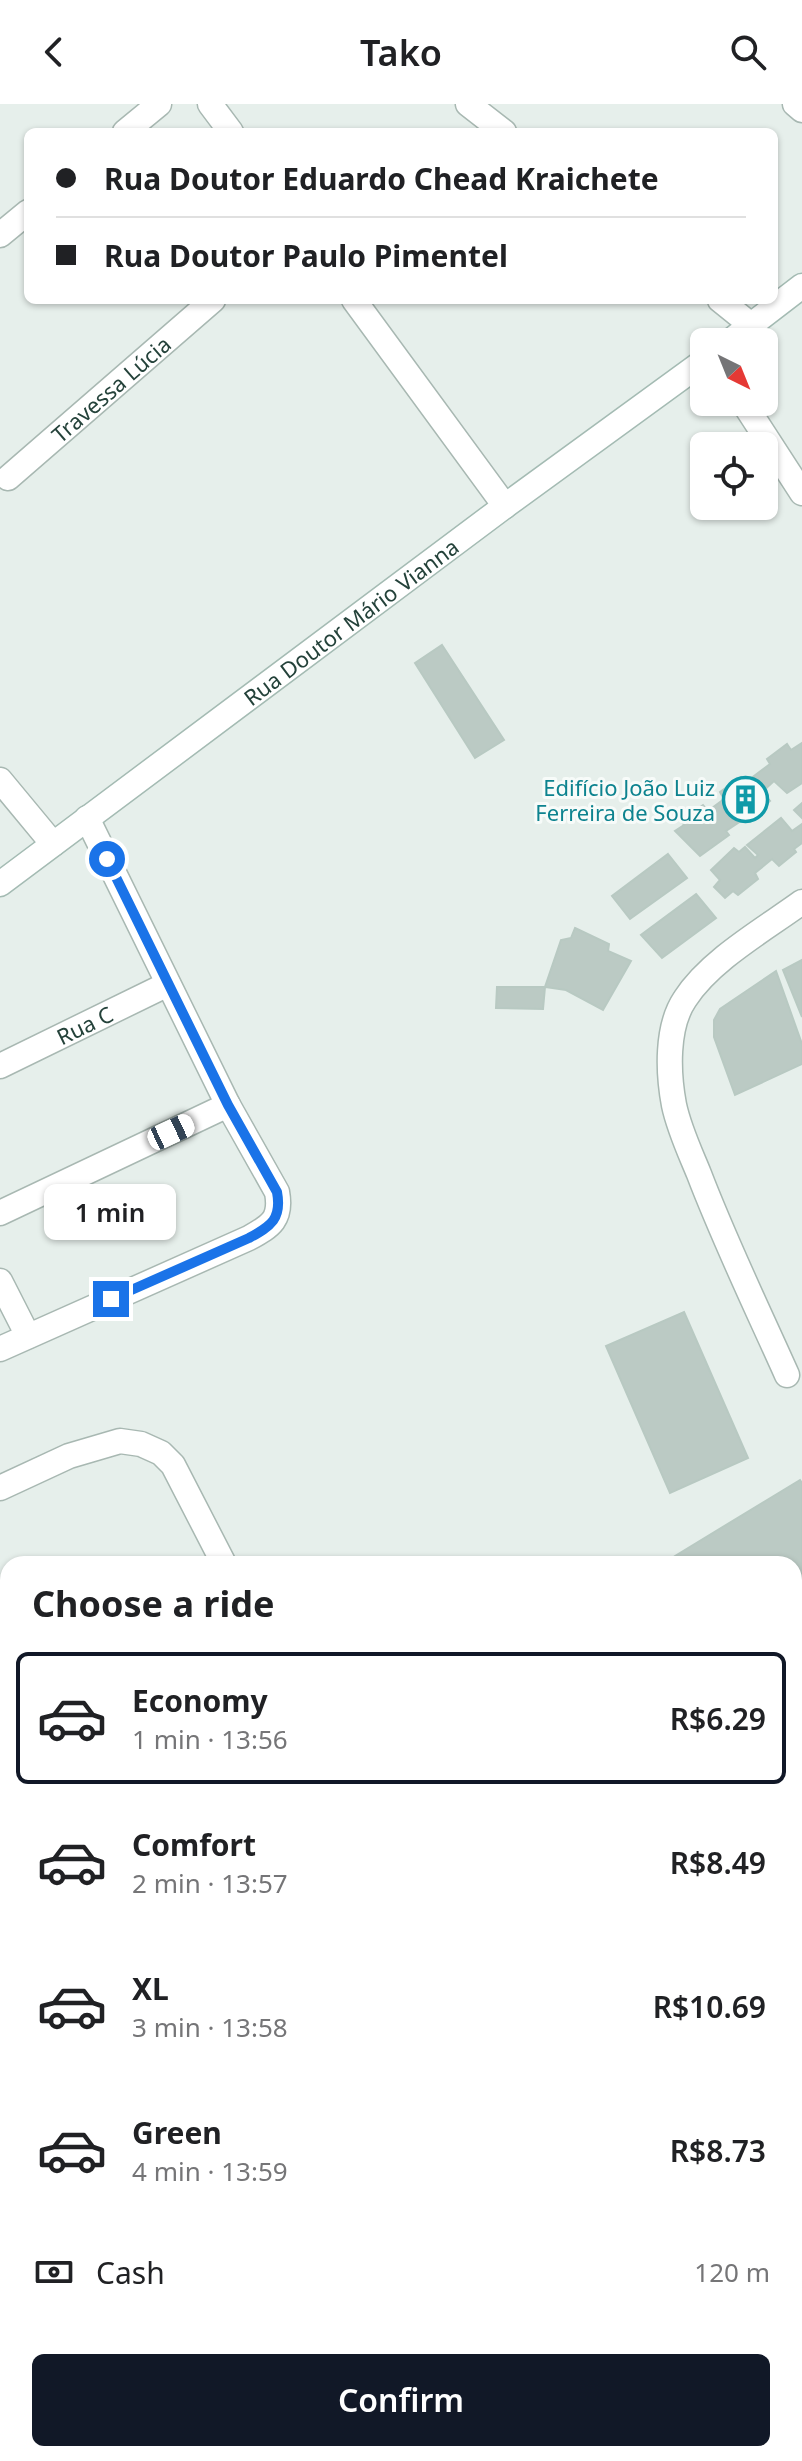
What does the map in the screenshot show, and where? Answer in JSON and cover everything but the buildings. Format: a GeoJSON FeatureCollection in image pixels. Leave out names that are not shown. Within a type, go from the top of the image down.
{"type":"FeatureCollection","features":[{"type":"Feature","properties":{"kind":"street"},"geometry":{"type":"LineString","coordinates":[[130,128],[159,104]]}},
{"type":"Feature","properties":{"kind":"street"},"geometry":{"type":"LineString","coordinates":[[210,104],[228,128]]}},
{"type":"Feature","properties":{"kind":"street"},"geometry":{"type":"LineString","coordinates":[[468,104],[499,128]]}},
{"type":"Feature","properties":{"kind":"street"},"geometry":{"type":"LineString","coordinates":[[795,104],[802,110]]}},
{"type":"Feature","properties":{"kind":"street"},"geometry":{"type":"LineString","coordinates":[[0,235],[24,215]]}},
{"type":"Feature","properties":{"kind":"street"},"geometry":{"type":"LineString","coordinates":[[747,328],[802,286]]}},
{"type":"Feature","properties":{"kind":"street","name":"Travessa Lúcia"},"geometry":{"type":"LineString","coordinates":[[8,478],[208,304]]}},
{"type":"Feature","properties":{"kind":"street"},"geometry":{"type":"LineString","coordinates":[[357,304],[505,506]]}},
{"type":"Feature","properties":{"kind":"street"},"geometry":{"type":"LineString","coordinates":[[725,304],[751,325]]}},
{"type":"Feature","properties":{"kind":"street","name":"Rua Doutor Mário Vianna"},"geometry":{"type":"LineString","coordinates":[[0,884],[690,371]]}},
{"type":"Feature","properties":{"kind":"street"},"geometry":{"type":"LineString","coordinates":[[752,416],[802,493]]}},
{"type":"Feature","properties":{"kind":"street"},"geometry":{"type":"LineString","coordinates":[[0,780],[53,844]]}},
{"type":"Feature","properties":{"kind":"street"},"geometry":{"type":"LineString","coordinates":[[0,1349],[264,1230],[276,1219],[280,1207],[277,1192],[228,1105],[87,818]]}},
{"type":"Feature","properties":{"kind":"street"},"geometry":{"type":"LineString","coordinates":[[787,1375],[708,1199],[681,1129],[670,1079],[671,1045],[683,1001],[697,983],[802,902]]}},
{"type":"Feature","properties":{"kind":"street","name":"Rua C"},"geometry":{"type":"LineString","coordinates":[[0,1066],[168,984]]}},
{"type":"Feature","properties":{"kind":"street"},"geometry":{"type":"LineString","coordinates":[[0,1213],[228,1105]]}},
{"type":"Feature","properties":{"kind":"street"},"geometry":{"type":"LineString","coordinates":[[0,1281],[28,1336]]}},
{"type":"Feature","properties":{"kind":"street"},"geometry":{"type":"LineString","coordinates":[[0,1488],[69,1456],[120,1441],[141,1444],[161,1453],[173,1465],[220,1556]]}},
{"type":"Feature","properties":{"kind":"place","name":"Edifício João Luiz Ferreira de Souza"},"geometry":{"type":"Point","coordinates":[746,800]}},
{"type":"Feature","properties":{"kind":"route"},"geometry":{"type":"LineString","coordinates":[[107,859],[228,1105],[277,1192],[280,1207],[276,1219],[264,1230],[111,1299]]}}]}
